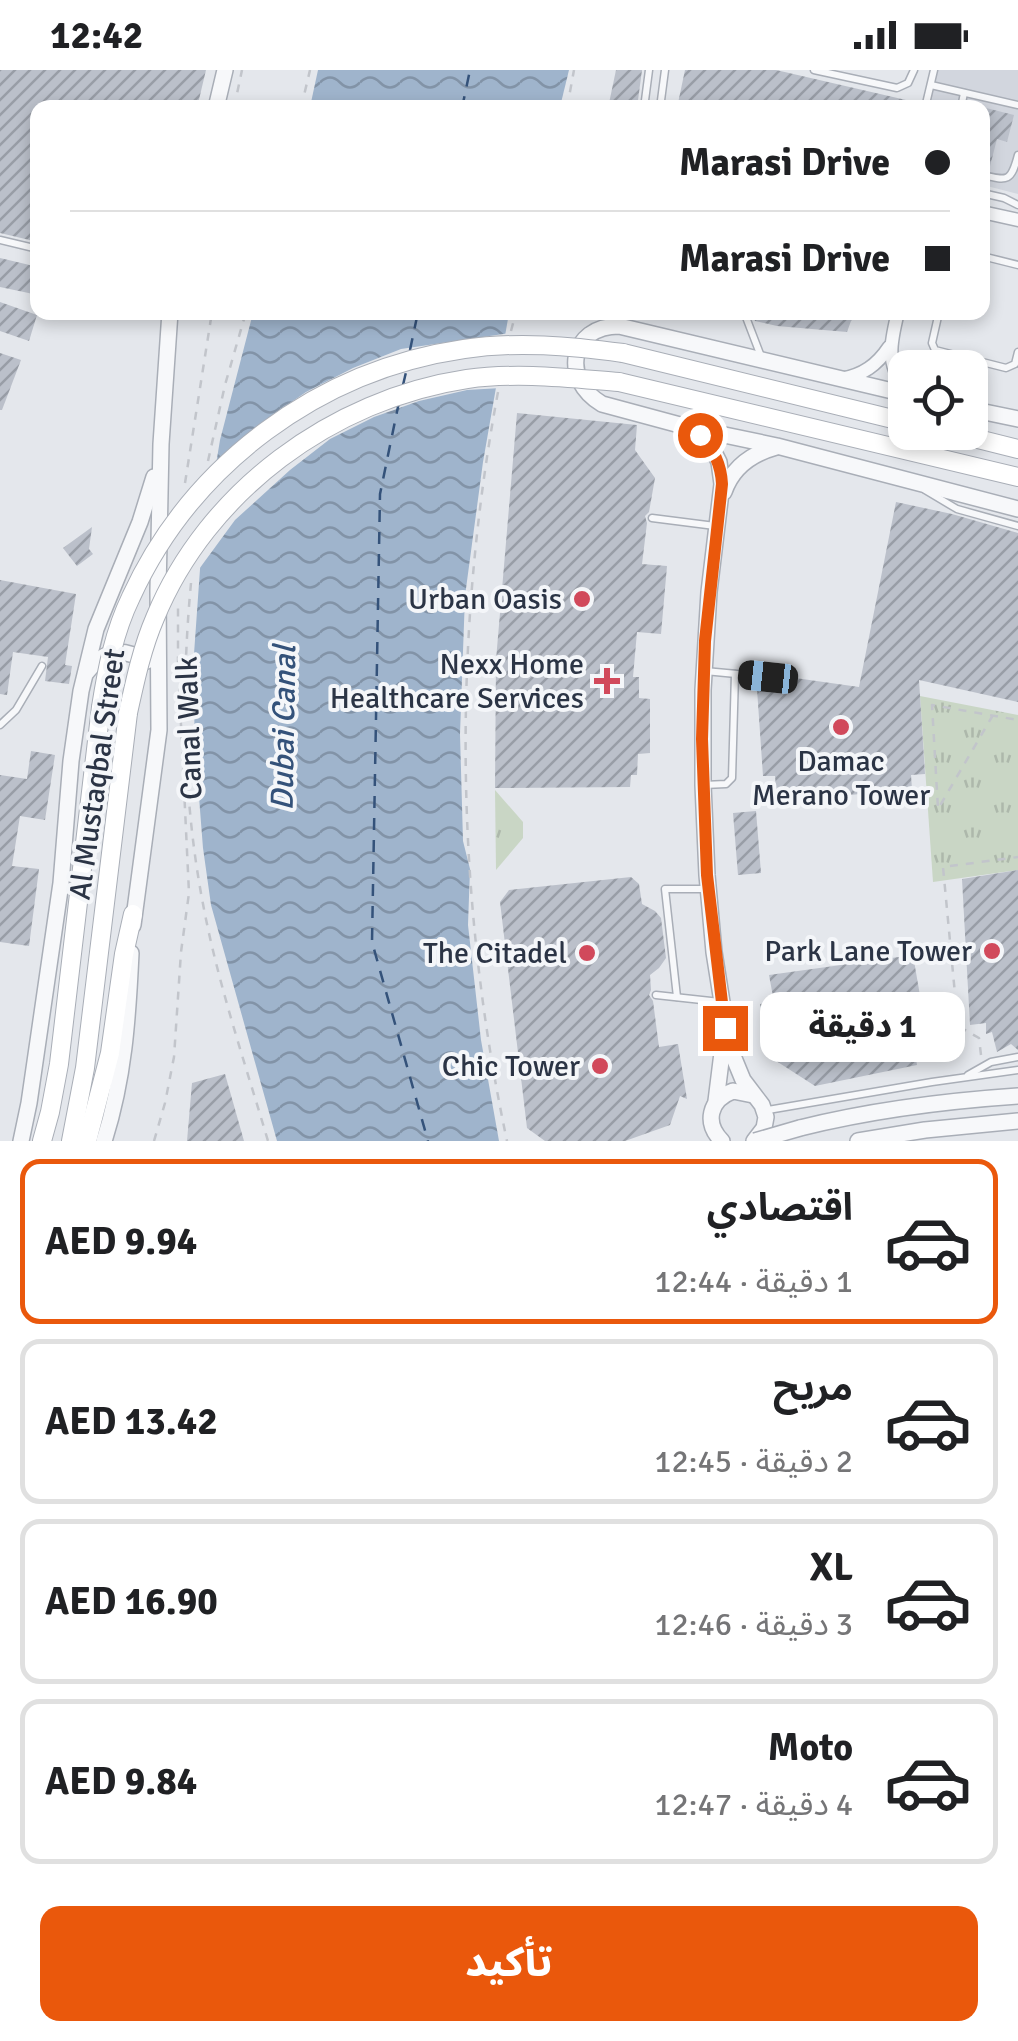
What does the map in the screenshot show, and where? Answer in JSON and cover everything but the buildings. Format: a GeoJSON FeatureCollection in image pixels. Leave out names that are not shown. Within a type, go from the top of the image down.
{"type":"FeatureCollection","features":[{"type":"Feature","properties":{"kind":"main road","name":"Al Mustaqbal Street"},"geometry":{"type":"LineString","coordinates":[[42,1141],[59,1064],[101,707],[118,628],[129,600],[176,519],[252,441],[290,413],[360,378],[404,362],[465,349],[527,345],[623,353],[888,418]]}},
{"type":"Feature","properties":{"kind":"main road","name":"Al Mustaqbal Street"},"geometry":{"type":"LineString","coordinates":[[71,1141],[86,1068],[128,713],[144,650],[154,618],[182,566],[236,497],[280,458],[329,426],[382,402],[467,379],[526,375],[619,382],[1018,479]]}},
{"type":"Feature","properties":{"kind":"main road"},"geometry":{"type":"LineString","coordinates":[[988,441],[1018,446]]}},
{"type":"Feature","properties":{"kind":"main road"},"geometry":{"type":"LineString","coordinates":[[87,1141],[110,1053],[133,914]]}},
{"type":"Feature","properties":{"kind":"street"},"geometry":{"type":"LineString","coordinates":[[218,100],[225,70]]}},
{"type":"Feature","properties":{"kind":"street"},"geometry":{"type":"LineString","coordinates":[[990,213],[1018,220]]}},
{"type":"Feature","properties":{"kind":"street"},"geometry":{"type":"LineString","coordinates":[[104,1141],[127,1038],[133,914],[158,748],[161,444],[169,320]]}},
{"type":"Feature","properties":{"kind":"street"},"geometry":{"type":"LineString","coordinates":[[891,350],[896,320]]}},
{"type":"Feature","properties":{"kind":"street"},"geometry":{"type":"LineString","coordinates":[[888,387],[619,326],[599,326],[583,342],[576,359],[580,386],[602,404],[1018,509]]}},
{"type":"Feature","properties":{"kind":"street"},"geometry":{"type":"LineString","coordinates":[[840,379],[875,365],[890,344]]}},
{"type":"Feature","properties":{"kind":"street"},"geometry":{"type":"LineString","coordinates":[[988,412],[1018,419]]}},
{"type":"Feature","properties":{"kind":"street"},"geometry":{"type":"LineString","coordinates":[[691,428],[708,443],[719,462],[722,496]]}},
{"type":"Feature","properties":{"kind":"street"},"geometry":{"type":"LineString","coordinates":[[21,1141],[57,913],[71,762],[84,675],[104,608],[147,503],[161,444]]}},
{"type":"Feature","properties":{"kind":"street"},"geometry":{"type":"LineString","coordinates":[[777,446],[742,463],[722,496],[704,670],[702,786],[708,889],[721,1002],[735,1063],[764,1111],[759,1138],[904,1107],[1018,1096]]}},
{"type":"Feature","properties":{"kind":"street"},"geometry":{"type":"LineString","coordinates":[[84,675],[96,660],[112,652],[131,653],[148,661],[158,677]]}},
{"type":"Feature","properties":{"kind":"street"},"geometry":{"type":"LineString","coordinates":[[722,1141],[710,1117],[716,1101],[725,1028]]}},
{"type":"Feature","properties":{"kind":"street"},"geometry":{"type":"LineString","coordinates":[[716,1101],[733,1091],[753,1095]]}},
{"type":"Feature","properties":{"kind":"street"},"geometry":{"type":"LineString","coordinates":[[858,1141],[925,1130],[1018,1122]]}},
{"type":"Feature","properties":{"kind":"lane"},"geometry":{"type":"LineString","coordinates":[[645,100],[650,70]]}},
{"type":"Feature","properties":{"kind":"lane"},"geometry":{"type":"LineString","coordinates":[[661,100],[665,70]]}},
{"type":"Feature","properties":{"kind":"lane"},"geometry":{"type":"LineString","coordinates":[[814,70],[897,88],[908,83],[914,70]]}},
{"type":"Feature","properties":{"kind":"lane"},"geometry":{"type":"LineString","coordinates":[[927,100],[934,70]]}},
{"type":"Feature","properties":{"kind":"lane"},"geometry":{"type":"LineString","coordinates":[[930,85],[1018,106]]}},
{"type":"Feature","properties":{"kind":"lane"},"geometry":{"type":"LineString","coordinates":[[963,100],[964,93]]}},
{"type":"Feature","properties":{"kind":"lane"},"geometry":{"type":"LineString","coordinates":[[990,176],[1006,179],[1014,172],[1018,156]]}},
{"type":"Feature","properties":{"kind":"lane"},"geometry":{"type":"LineString","coordinates":[[990,195],[1018,205]]}},
{"type":"Feature","properties":{"kind":"lane"},"geometry":{"type":"LineString","coordinates":[[0,240],[30,247]]}},
{"type":"Feature","properties":{"kind":"lane"},"geometry":{"type":"LineString","coordinates":[[990,258],[1018,264]]}},
{"type":"Feature","properties":{"kind":"lane"},"geometry":{"type":"LineString","coordinates":[[747,320],[762,360]]}},
{"type":"Feature","properties":{"kind":"lane"},"geometry":{"type":"LineString","coordinates":[[937,320],[932,343],[937,352],[1006,368],[1014,364],[1018,352]]}},
{"type":"Feature","properties":{"kind":"lane"},"geometry":{"type":"LineString","coordinates":[[916,482],[957,509],[1018,526]]}},
{"type":"Feature","properties":{"kind":"lane"},"geometry":{"type":"LineString","coordinates":[[652,518],[716,526]]}},
{"type":"Feature","properties":{"kind":"lane"},"geometry":{"type":"LineString","coordinates":[[0,725],[16,710],[42,666]]}},
{"type":"Feature","properties":{"kind":"lane"},"geometry":{"type":"LineString","coordinates":[[704,670],[768,677]]}},
{"type":"Feature","properties":{"kind":"lane"},"geometry":{"type":"LineString","coordinates":[[702,786],[726,784],[732,778],[735,674]]}},
{"type":"Feature","properties":{"kind":"lane"},"geometry":{"type":"LineString","coordinates":[[677,997],[666,889],[708,889]]}},
{"type":"Feature","properties":{"kind":"lane"},"geometry":{"type":"LineString","coordinates":[[656,995],[721,1002]]}},
{"type":"Feature","properties":{"kind":"lane"},"geometry":{"type":"LineString","coordinates":[[964,1077],[982,1066],[1018,1057]]}},
{"type":"Feature","properties":{"kind":"lane"},"geometry":{"type":"LineString","coordinates":[[764,1111],[1018,1070]]}},
{"type":"Feature","properties":{"kind":"path"},"geometry":{"type":"LineString","coordinates":[[236,100],[242,70]]}},
{"type":"Feature","properties":{"kind":"path"},"geometry":{"type":"LineString","coordinates":[[304,100],[310,70]]}},
{"type":"Feature","properties":{"kind":"path"},"geometry":{"type":"LineString","coordinates":[[568,100],[574,70]]}},
{"type":"Feature","properties":{"kind":"path"},"geometry":{"type":"LineString","coordinates":[[207,466],[244,320]]}},
{"type":"Feature","properties":{"kind":"path"},"geometry":{"type":"LineString","coordinates":[[508,342],[514,320]]}},
{"type":"Feature","properties":{"kind":"path"},"geometry":{"type":"LineString","coordinates":[[499,388],[476,548],[466,740],[476,936],[507,1141]]}},
{"type":"Feature","properties":{"kind":"path","name":"Canal Walk"},"geometry":{"type":"LineString","coordinates":[[192,574],[186,720],[196,858],[216,961],[268,1141]]}},
{"type":"Feature","properties":{"kind":"path"},"geometry":{"type":"LineString","coordinates":[[154,1141],[174,1057],[188,892],[178,662]]}},
{"type":"Feature","properties":{"kind":"path"},"geometry":{"type":"LineString","coordinates":[[992,715],[938,809],[932,706],[992,715],[1018,720]]}},
{"type":"Feature","properties":{"kind":"path"},"geometry":{"type":"LineString","coordinates":[[982,1066],[979,1038],[958,1026],[944,868],[1018,857]]}},
{"type":"Feature","properties":{"kind":"shaded area"},"geometry":{"type":"Polygon","coordinates":[[[934,70],[1018,70],[1018,194],[990,187],[990,100],[928,100],[934,70]]]}},
{"type":"Feature","properties":{"kind":"green space"},"geometry":{"type":"Polygon","coordinates":[[[920,696],[1018,715],[1018,870],[933,882],[920,696]]]}},
{"type":"Feature","properties":{"kind":"green space"},"geometry":{"type":"Polygon","coordinates":[[[495,790],[523,822],[523,838],[496,870],[495,790]]]}},
{"type":"Feature","properties":{"kind":"water"},"geometry":{"type":"Polygon","coordinates":[[[318,70],[569,70],[562,100],[312,100],[318,70]]]}},
{"type":"Feature","properties":{"kind":"water","name":"Dubai Canal"},"geometry":{"type":"Polygon","coordinates":[[[251,320],[508,320],[465,596],[460,734],[463,841],[470,869],[468,925],[481,1040],[499,1141],[277,1141],[211,905],[203,848],[193,668],[201,555],[220,440],[251,320]]]}},
{"type":"Feature","properties":{"kind":"pier"},"geometry":{"type":"Polygon","coordinates":[[[510,333],[501,388],[467,390],[419,401],[330,439],[235,520],[194,576],[211,466],[261,423],[306,392],[401,349],[510,333]]]}},
{"type":"Feature","properties":{"kind":"ferry route"},"geometry":{"type":"LineString","coordinates":[[464,100],[470,70]]}},
{"type":"Feature","properties":{"kind":"ferry route"},"geometry":{"type":"LineString","coordinates":[[410,350],[416,320]]}},
{"type":"Feature","properties":{"kind":"ferry route"},"geometry":{"type":"LineString","coordinates":[[403,385],[407,368]]}},
{"type":"Feature","properties":{"kind":"ferry route"},"geometry":{"type":"LineString","coordinates":[[399,402],[380,494],[372,942],[428,1141]]}},
{"type":"Feature","properties":{"kind":"place","name":"Urban Oasis"},"geometry":{"type":"Point","coordinates":[582,599]}},
{"type":"Feature","properties":{"kind":"place","name":"Nexx Home Healthcare Services"},"geometry":{"type":"Point","coordinates":[607,681]}},
{"type":"Feature","properties":{"kind":"place","name":"Damac Merano Tower"},"geometry":{"type":"Point","coordinates":[841,727]}},
{"type":"Feature","properties":{"kind":"place","name":"Park Lane Tower"},"geometry":{"type":"Point","coordinates":[992,951]}},
{"type":"Feature","properties":{"kind":"place","name":"The Citadel"},"geometry":{"type":"Point","coordinates":[587,953]}},
{"type":"Feature","properties":{"kind":"place","name":"Chic Tower"},"geometry":{"type":"Point","coordinates":[600,1066]}},
{"type":"Feature","properties":{"kind":"route"},"geometry":{"type":"LineString","coordinates":[[700,435],[714,452],[722,473],[705,641],[702,739],[707,875],[725,1028]]}}]}
